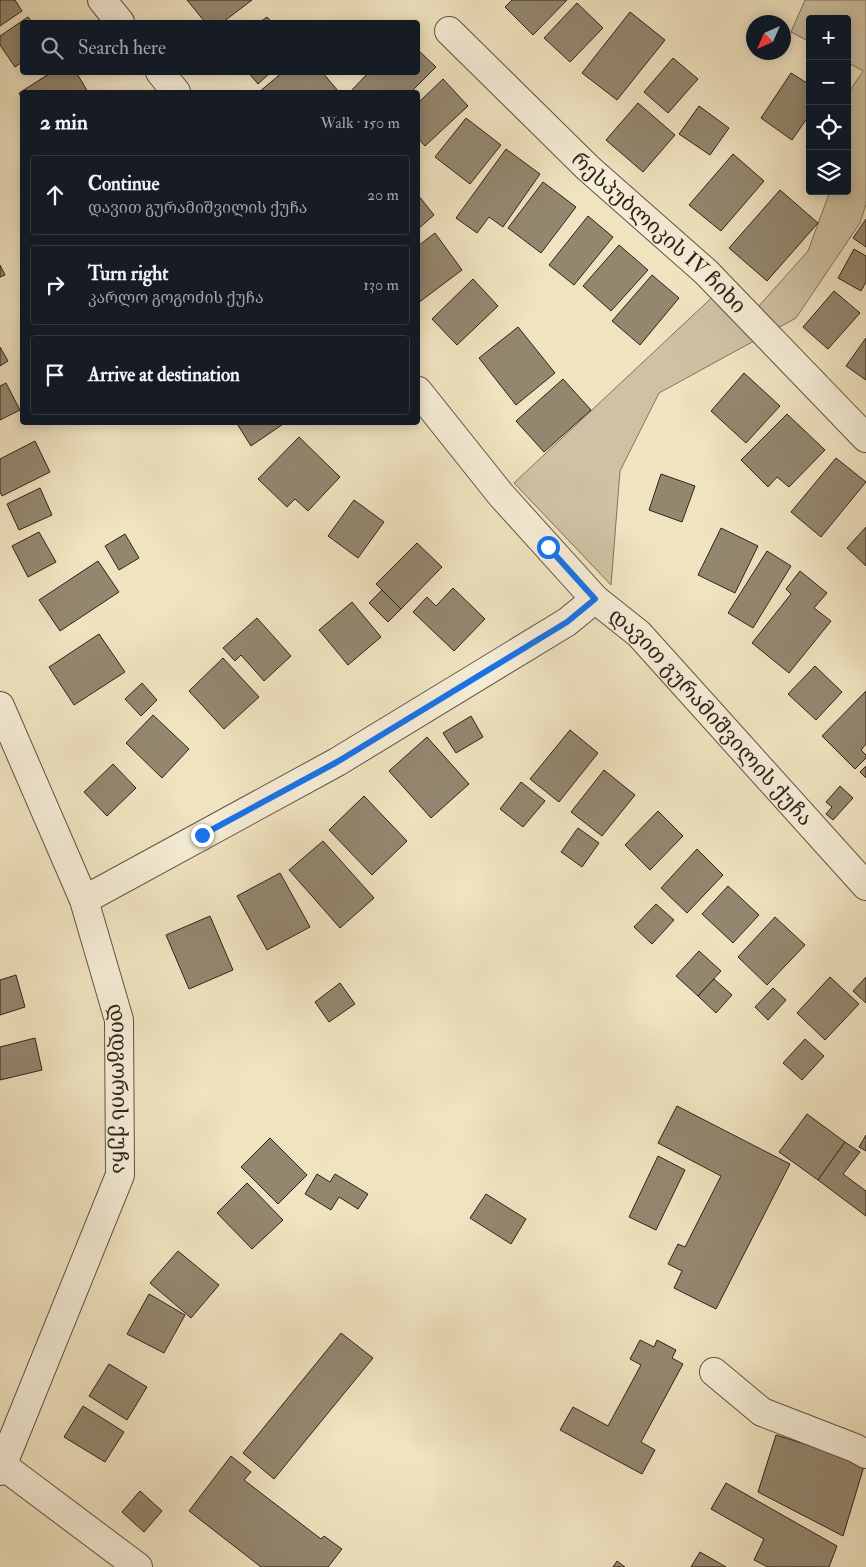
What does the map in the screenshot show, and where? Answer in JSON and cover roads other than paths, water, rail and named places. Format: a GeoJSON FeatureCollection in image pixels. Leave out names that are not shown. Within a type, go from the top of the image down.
{"type":"FeatureCollection","features":[{"type":"Feature","properties":{"kind":"street"},"geometry":{"type":"LineString","coordinates":[[102,0],[118,20]]}},
{"type":"Feature","properties":{"kind":"street","name":"რესპუბლიკის IV ჩიხი"},"geometry":{"type":"LineString","coordinates":[[449,31],[588,168],[706,272],[866,438]]}},
{"type":"Feature","properties":{"kind":"street"},"geometry":{"type":"LineString","coordinates":[[162,75],[174,90]]}},
{"type":"Feature","properties":{"kind":"street","name":"დავით გურამიშვილის ქუჩა"},"geometry":{"type":"LineString","coordinates":[[420,394],[501,495],[595,599],[639,634],[866,886]]}},
{"type":"Feature","properties":{"kind":"street"},"geometry":{"type":"LineString","coordinates":[[84,900],[337,762],[567,622],[595,599]]}},
{"type":"Feature","properties":{"kind":"street","name":"დიდგორის ქუჩა"},"geometry":{"type":"LineString","coordinates":[[0,706],[84,900],[119,1020],[120,1174],[1,1468]]}},
{"type":"Feature","properties":{"kind":"street"},"geometry":{"type":"LineString","coordinates":[[714,1372],[762,1412],[866,1454]]}},
{"type":"Feature","properties":{"kind":"street"},"geometry":{"type":"LineString","coordinates":[[1,1468],[138,1567]]}}]}
